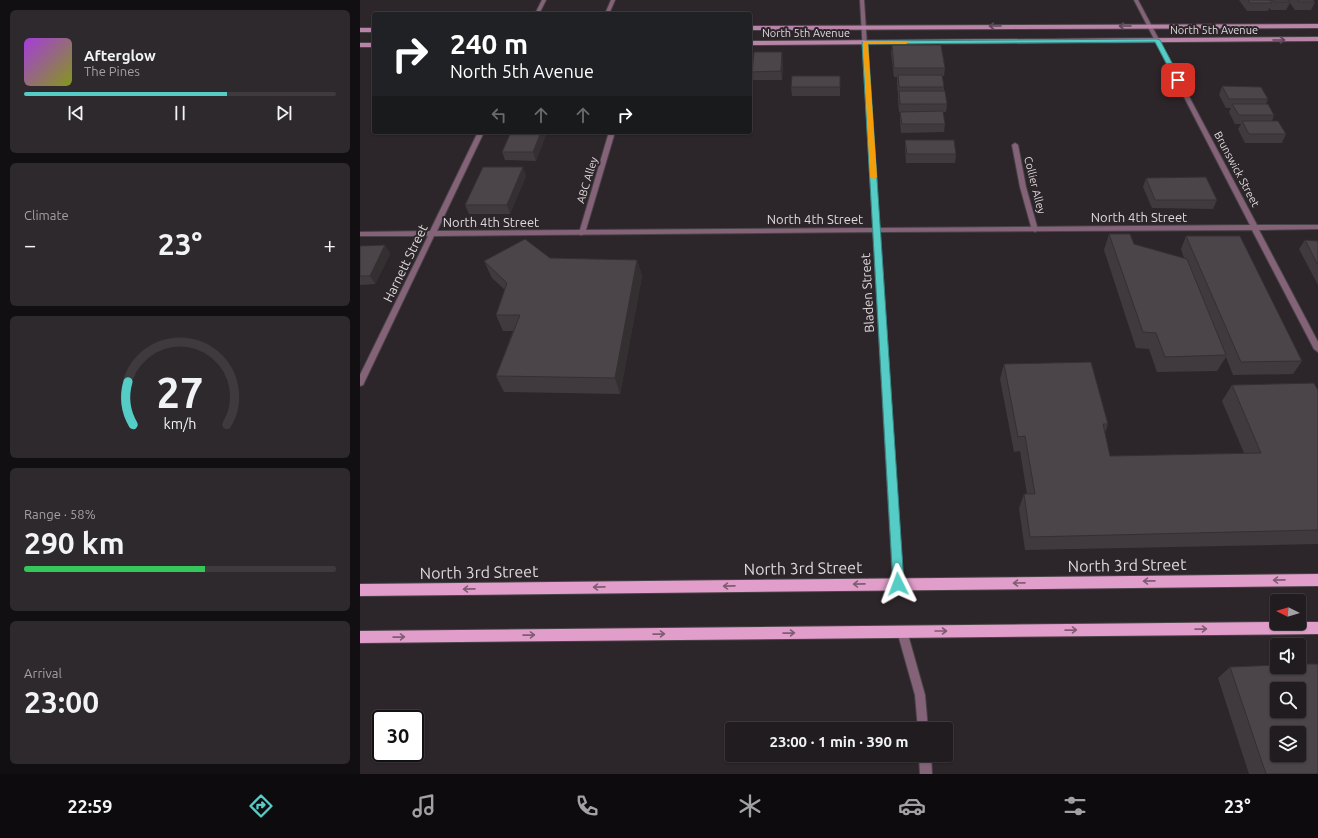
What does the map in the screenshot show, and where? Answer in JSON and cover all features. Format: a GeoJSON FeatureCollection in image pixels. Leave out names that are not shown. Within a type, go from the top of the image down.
{"type":"FeatureCollection","features":[{"type":"Feature","properties":{"kind":"main road","name":"North 3rd Street"},"geometry":{"type":"LineString","coordinates":[[360,590],[1318,580]]}},
{"type":"Feature","properties":{"kind":"main road"},"geometry":{"type":"LineString","coordinates":[[360,637],[1318,628]]}},
{"type":"Feature","properties":{"kind":"street"},"geometry":{"type":"LineString","coordinates":[[538,12],[544,0]]}},
{"type":"Feature","properties":{"kind":"street"},"geometry":{"type":"LineString","coordinates":[[608,12],[613,0]]}},
{"type":"Feature","properties":{"kind":"street","name":"Bladen Street"},"geometry":{"type":"LineString","coordinates":[[862,0],[898,584]]}},
{"type":"Feature","properties":{"kind":"street","name":"Brunswick Street"},"geometry":{"type":"LineString","coordinates":[[1136,0],[1318,349]]}},
{"type":"Feature","properties":{"kind":"street","name":"North 5th Avenue"},"geometry":{"type":"LineString","coordinates":[[752,28],[1318,26]]}},
{"type":"Feature","properties":{"kind":"street"},"geometry":{"type":"LineString","coordinates":[[360,30],[372,30]]}},
{"type":"Feature","properties":{"kind":"street","name":"North 5th Avenue"},"geometry":{"type":"LineString","coordinates":[[752,43],[1318,39]]}},
{"type":"Feature","properties":{"kind":"street"},"geometry":{"type":"LineString","coordinates":[[360,45],[372,45]]}},
{"type":"Feature","properties":{"kind":"street","name":"Harnett Street"},"geometry":{"type":"LineString","coordinates":[[360,383],[480,134]]}},
{"type":"Feature","properties":{"kind":"street","name":"ABC Alley"},"geometry":{"type":"LineString","coordinates":[[582,233],[611,134]]}},
{"type":"Feature","properties":{"kind":"street","name":"Collier Alley"},"geometry":{"type":"LineString","coordinates":[[1015,145],[1023,187],[1035,230]]}},
{"type":"Feature","properties":{"kind":"street","name":"North 4th Street"},"geometry":{"type":"LineString","coordinates":[[360,234],[1318,228]]}},
{"type":"Feature","properties":{"kind":"street"},"geometry":{"type":"LineString","coordinates":[[902,631],[920,695],[922,722]]}},
{"type":"Feature","properties":{"kind":"street"},"geometry":{"type":"LineString","coordinates":[[925,762],[926,774]]}},
{"type":"Feature","properties":{"kind":"building"},"geometry":{"type":"Polygon","coordinates":[[[1248,0],[1270,0],[1272,3],[1250,3],[1248,0]]]}},
{"type":"Feature","properties":{"kind":"building"},"geometry":{"type":"Polygon","coordinates":[[[1273,0],[1288,0],[1290,2],[1274,2],[1273,0]]]}},
{"type":"Feature","properties":{"kind":"building"},"geometry":{"type":"Polygon","coordinates":[[[1297,0],[1313,0],[1315,2],[1299,2],[1297,0]]]}},
{"type":"Feature","properties":{"kind":"building"},"geometry":{"type":"Polygon","coordinates":[[[892,45],[941,45],[945,68],[894,68],[892,45]]]}},
{"type":"Feature","properties":{"kind":"building"},"geometry":{"type":"Polygon","coordinates":[[[754,52],[782,52],[781,71],[752,72],[754,52]]]}},
{"type":"Feature","properties":{"kind":"building"},"geometry":{"type":"Polygon","coordinates":[[[898,75],[942,75],[944,87],[899,87],[898,75]]]}},
{"type":"Feature","properties":{"kind":"building"},"geometry":{"type":"Polygon","coordinates":[[[792,76],[840,76],[840,87],[791,87],[792,76]]]}},
{"type":"Feature","properties":{"kind":"building"},"geometry":{"type":"Polygon","coordinates":[[[1222,86],[1261,87],[1268,99],[1229,99],[1222,86]]]}},
{"type":"Feature","properties":{"kind":"building"},"geometry":{"type":"Polygon","coordinates":[[[899,91],[945,91],[947,104],[900,104],[899,91]]]}},
{"type":"Feature","properties":{"kind":"building"},"geometry":{"type":"Polygon","coordinates":[[[1232,104],[1268,104],[1274,115],[1239,115],[1232,104]]]}},
{"type":"Feature","properties":{"kind":"building"},"geometry":{"type":"Polygon","coordinates":[[[943,111],[945,124],[902,124],[900,112],[943,111]]]}},
{"type":"Feature","properties":{"kind":"building"},"geometry":{"type":"Polygon","coordinates":[[[1242,121],[1278,121],[1286,134],[1249,134],[1242,121]]]}},
{"type":"Feature","properties":{"kind":"building"},"geometry":{"type":"Polygon","coordinates":[[[510,134],[540,134],[533,152],[502,152],[510,134]]]}},
{"type":"Feature","properties":{"kind":"building"},"geometry":{"type":"Polygon","coordinates":[[[905,140],[954,140],[956,154],[907,154],[905,140]]]}},
{"type":"Feature","properties":{"kind":"building"},"geometry":{"type":"Polygon","coordinates":[[[483,167],[523,167],[507,205],[465,205],[483,167]]]}},
{"type":"Feature","properties":{"kind":"building"},"geometry":{"type":"Polygon","coordinates":[[[1206,177],[1217,200],[1155,200],[1146,178],[1206,177]]]}},
{"type":"Feature","properties":{"kind":"building"},"geometry":{"type":"Polygon","coordinates":[[[1109,234],[1130,234],[1134,244],[1187,259],[1226,355],[1165,357],[1156,333],[1143,332],[1109,234]]]}},
{"type":"Feature","properties":{"kind":"building"},"geometry":{"type":"Polygon","coordinates":[[[1186,236],[1240,236],[1302,361],[1241,362],[1186,236]]]}},
{"type":"Feature","properties":{"kind":"building"},"geometry":{"type":"Polygon","coordinates":[[[525,239],[550,258],[637,260],[615,378],[496,376],[520,315],[496,315],[507,283],[484,261],[525,239]]]}},
{"type":"Feature","properties":{"kind":"building"},"geometry":{"type":"Polygon","coordinates":[[[1305,240],[1318,241],[1318,265],[1305,240]]]}},
{"type":"Feature","properties":{"kind":"building"},"geometry":{"type":"Polygon","coordinates":[[[385,245],[370,276],[360,276],[360,246],[385,245]]]}},
{"type":"Feature","properties":{"kind":"building"},"geometry":{"type":"Polygon","coordinates":[[[1091,362],[1108,424],[1103,424],[1110,456],[1261,453],[1232,385],[1314,383],[1318,390],[1318,530],[1030,537],[1024,494],[1035,494],[1025,436],[1018,437],[1004,364],[1091,362]]]}},
{"type":"Feature","properties":{"kind":"building"},"geometry":{"type":"Polygon","coordinates":[[[1306,664],[1318,664],[1318,774],[1266,774],[1230,667],[1270,665],[1270,674],[1306,674],[1306,664]]]}},
{"type":"Feature","properties":{"kind":"slow traffic"},"geometry":{"type":"LineString","coordinates":[[874,177],[865,43],[906,42]]}},
{"type":"Feature","properties":{"kind":"route"},"geometry":{"type":"LineString","coordinates":[[898,584],[865,43],[1157,40],[1178,80]]}}]}
